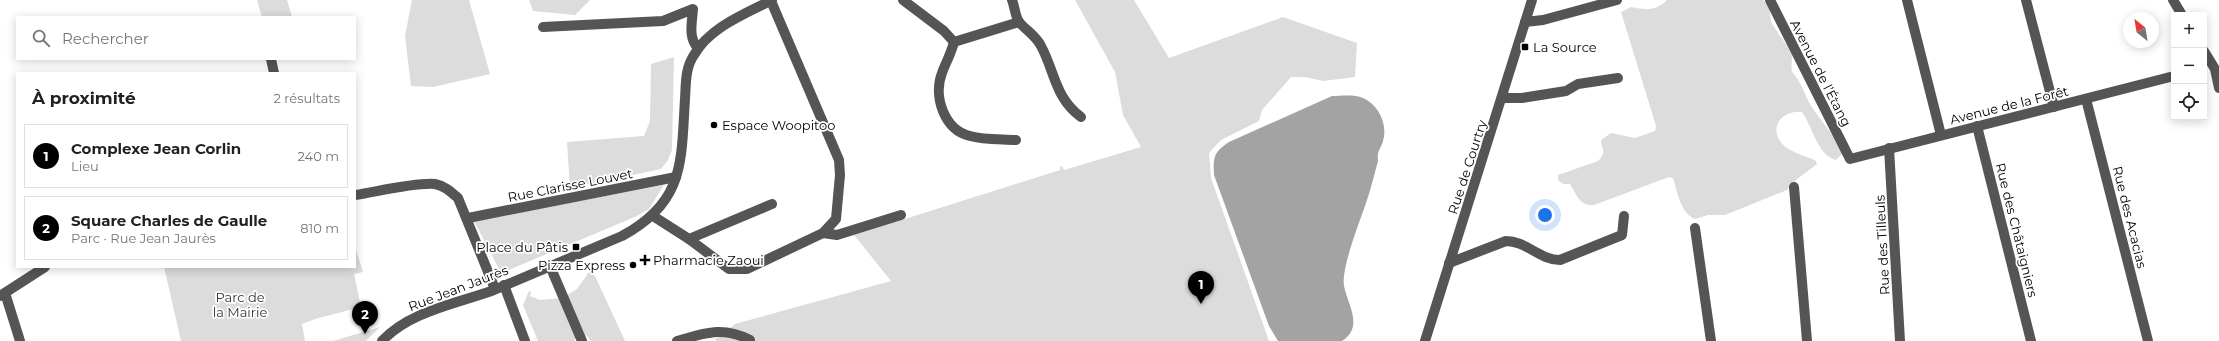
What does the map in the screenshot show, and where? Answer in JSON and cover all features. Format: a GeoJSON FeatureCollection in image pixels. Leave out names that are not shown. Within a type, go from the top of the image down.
{"type":"FeatureCollection","features":[{"type":"Feature","properties":{"kind":"street"},"geometry":{"type":"LineString","coordinates":[[653,216],[689,239],[729,269],[747,269],[823,232],[836,219],[840,175],[839,160],[772,0]]}},
{"type":"Feature","properties":{"kind":"street","name":"Rue Jean Jaurès"},"geometry":{"type":"LineString","coordinates":[[382,341],[398,326],[411,319],[500,287],[622,236],[641,226],[653,216],[671,192],[676,177],[682,150],[686,77],[691,60],[698,48],[713,33],[772,0]]}},
{"type":"Feature","properties":{"kind":"street"},"geometry":{"type":"LineString","coordinates":[[903,0],[944,31],[954,42]]}},
{"type":"Feature","properties":{"kind":"street"},"geometry":{"type":"LineString","coordinates":[[1012,0],[1019,22],[1031,32],[1041,45],[1062,97],[1070,109],[1081,117]]}},
{"type":"Feature","properties":{"kind":"street","name":"Rue de Courtry"},"geometry":{"type":"LineString","coordinates":[[1425,341],[1503,98],[1532,0]]}},
{"type":"Feature","properties":{"kind":"street"},"geometry":{"type":"LineString","coordinates":[[1525,22],[1543,20],[1617,0]]}},
{"type":"Feature","properties":{"kind":"street","name":"Avenue de l’Étang"},"geometry":{"type":"LineString","coordinates":[[1770,0],[1850,158]]}},
{"type":"Feature","properties":{"kind":"street"},"geometry":{"type":"LineString","coordinates":[[1907,0],[1941,135]]}},
{"type":"Feature","properties":{"kind":"street"},"geometry":{"type":"LineString","coordinates":[[2026,0],[2054,107]]}},
{"type":"Feature","properties":{"kind":"street"},"geometry":{"type":"LineString","coordinates":[[2173,0],[2180,12]]}},
{"type":"Feature","properties":{"kind":"street"},"geometry":{"type":"LineString","coordinates":[[543,27],[663,21],[693,9],[691,36],[694,44],[698,48]]}},
{"type":"Feature","properties":{"kind":"street"},"geometry":{"type":"LineString","coordinates":[[954,42],[1019,22]]}},
{"type":"Feature","properties":{"kind":"street"},"geometry":{"type":"LineString","coordinates":[[954,42],[951,56],[941,74],[939,88],[940,104],[946,117],[956,129],[969,136],[1016,140]]}},
{"type":"Feature","properties":{"kind":"street"},"geometry":{"type":"LineString","coordinates":[[2207,57],[2212,66],[2219,88]]}},
{"type":"Feature","properties":{"kind":"street"},"geometry":{"type":"LineString","coordinates":[[271,60],[274,72]]}},
{"type":"Feature","properties":{"kind":"street","name":"Avenue de la Forêt"},"geometry":{"type":"LineString","coordinates":[[1850,158],[2171,77]]}},
{"type":"Feature","properties":{"kind":"street"},"geometry":{"type":"LineString","coordinates":[[1503,98],[1522,98],[1566,91],[1578,84],[1618,78]]}},
{"type":"Feature","properties":{"kind":"street","name":"Rue des Acacias"},"geometry":{"type":"LineString","coordinates":[[2086,98],[2148,341]]}},
{"type":"Feature","properties":{"kind":"street","name":"Rue des Châtaigniers"},"geometry":{"type":"LineString","coordinates":[[1977,126],[2031,341]]}},
{"type":"Feature","properties":{"kind":"street","name":"Rue des Tilleuls"},"geometry":{"type":"LineString","coordinates":[[1890,148],[1900,341]]}},
{"type":"Feature","properties":{"kind":"street","name":"Rue Clarisse Louvet"},"geometry":{"type":"LineString","coordinates":[[468,218],[676,177]]}},
{"type":"Feature","properties":{"kind":"street"},"geometry":{"type":"LineString","coordinates":[[356,195],[435,184],[447,188],[458,198],[525,341]]}},
{"type":"Feature","properties":{"kind":"street"},"geometry":{"type":"LineString","coordinates":[[1794,187],[1807,341]]}},
{"type":"Feature","properties":{"kind":"street"},"geometry":{"type":"LineString","coordinates":[[689,239],[772,204]]}},
{"type":"Feature","properties":{"kind":"street"},"geometry":{"type":"LineString","coordinates":[[823,232],[837,235],[901,216]]}},
{"type":"Feature","properties":{"kind":"street"},"geometry":{"type":"LineString","coordinates":[[1449,263],[1506,241],[1516,241],[1552,260],[1560,260],[1622,235],[1624,216]]}},
{"type":"Feature","properties":{"kind":"street"},"geometry":{"type":"LineString","coordinates":[[1695,228],[1711,341]]}},
{"type":"Feature","properties":{"kind":"street"},"geometry":{"type":"LineString","coordinates":[[550,266],[582,341]]}},
{"type":"Feature","properties":{"kind":"street"},"geometry":{"type":"LineString","coordinates":[[20,341],[3,294],[43,268]]}},
{"type":"Feature","properties":{"kind":"street"},"geometry":{"type":"LineString","coordinates":[[677,341],[717,331],[740,335],[750,340]]}},
{"type":"Feature","properties":{"kind":"green space"},"geometry":{"type":"Polygon","coordinates":[[[257,0],[287,0],[292,16],[262,16],[257,0]]]}},
{"type":"Feature","properties":{"kind":"green space"},"geometry":{"type":"Polygon","coordinates":[[[412,0],[469,0],[490,74],[433,87],[411,86],[405,36],[412,0]]]}},
{"type":"Feature","properties":{"kind":"green space"},"geometry":{"type":"Polygon","coordinates":[[[529,0],[590,0],[575,15],[533,11],[529,0]]]}},
{"type":"Feature","properties":{"kind":"green space"},"geometry":{"type":"Polygon","coordinates":[[[1075,0],[1134,0],[1169,58],[1283,17],[1357,43],[1355,77],[1323,81],[1305,77],[1291,77],[1262,110],[1259,121],[1221,140],[1209,153],[1211,178],[1269,341],[716,341],[715,339],[735,324],[891,281],[854,235],[1060,170],[1060,167],[1062,166],[1064,170],[1141,147],[1123,115],[1115,72],[1075,0]]]}},
{"type":"Feature","properties":{"kind":"green space"},"geometry":{"type":"Polygon","coordinates":[[[1667,0],[1763,0],[1766,2],[1769,7],[1771,22],[1791,53],[1792,72],[1800,83],[1810,104],[1836,140],[1843,153],[1836,160],[1830,157],[1820,147],[1802,112],[1790,113],[1780,119],[1776,129],[1780,141],[1787,148],[1816,161],[1817,164],[1796,180],[1787,190],[1725,215],[1708,215],[1695,219],[1686,212],[1678,195],[1673,178],[1669,177],[1594,205],[1585,204],[1582,202],[1570,184],[1563,184],[1558,180],[1558,175],[1598,161],[1603,154],[1601,140],[1611,133],[1635,138],[1655,131],[1656,126],[1621,12],[1631,7],[1641,9],[1655,8],[1667,0]]]}},
{"type":"Feature","properties":{"kind":"green space"},"geometry":{"type":"Polygon","coordinates":[[[674,57],[672,150],[668,160],[661,169],[570,188],[567,142],[644,136],[650,121],[651,64],[674,57]]]}},
{"type":"Feature","properties":{"kind":"green space"},"geometry":{"type":"Polygon","coordinates":[[[664,185],[649,209],[637,216],[504,272],[499,269],[474,221],[664,185]]]}},
{"type":"Feature","properties":{"kind":"green space","name":"Parc de la Mairie"},"geometry":{"type":"Polygon","coordinates":[[[356,249],[363,272],[354,274],[361,307],[315,319],[302,324],[305,341],[181,341],[164,268],[356,268],[356,249]]]}},
{"type":"Feature","properties":{"kind":"green space"},"geometry":{"type":"Polygon","coordinates":[[[589,272],[595,276],[625,341],[591,341],[583,334],[566,296],[577,289],[589,272]]]}},
{"type":"Feature","properties":{"kind":"green space"},"geometry":{"type":"Polygon","coordinates":[[[529,291],[531,292],[530,296],[540,300],[562,298],[577,337],[574,341],[538,341],[523,305],[529,291]]]}},
{"type":"Feature","properties":{"kind":"green space"},"geometry":{"type":"Polygon","coordinates":[[[380,327],[366,341],[333,341],[380,327]]]}},
{"type":"Feature","properties":{"kind":"shaded area"},"geometry":{"type":"Polygon","coordinates":[[[1332,96],[1356,96],[1369,101],[1378,110],[1384,129],[1383,141],[1378,152],[1378,161],[1368,198],[1345,268],[1344,286],[1353,315],[1352,329],[1349,335],[1342,341],[1278,341],[1269,326],[1214,175],[1214,159],[1217,152],[1229,142],[1332,96]]]}},
{"type":"Feature","properties":{"kind":"place","name":"La Source"},"geometry":{"type":"Point","coordinates":[1525,47]}},
{"type":"Feature","properties":{"kind":"place","name":"Espace Woopitoo"},"geometry":{"type":"Point","coordinates":[714,125]}},
{"type":"Feature","properties":{"kind":"place","name":"Place du Pâtis"},"geometry":{"type":"Point","coordinates":[576,247]}},
{"type":"Feature","properties":{"kind":"place","name":"Pharmacie Zaoui"},"geometry":{"type":"Point","coordinates":[645,260]}},
{"type":"Feature","properties":{"kind":"place","name":"Pizza Express"},"geometry":{"type":"Point","coordinates":[633,265]}},
{"type":"Feature","properties":{"kind":"place","name":"Complexe Jean Corlin"},"geometry":{"type":"Point","coordinates":[1201,304]}},
{"type":"Feature","properties":{"kind":"place","name":"Square Charles de Gaulle"},"geometry":{"type":"Point","coordinates":[365,334]}}]}
